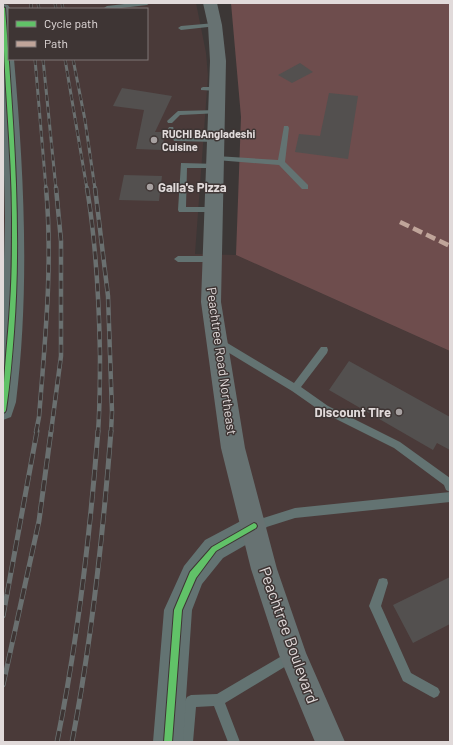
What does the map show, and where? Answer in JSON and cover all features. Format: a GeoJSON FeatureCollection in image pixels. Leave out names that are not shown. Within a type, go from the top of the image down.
{"type":"FeatureCollection","features":[{"type":"Feature","properties":{"kind":"highway","name":"Peachtree Road Northeast"},"geometry":{"type":"LineString","coordinates":[[210,3],[215,25],[218,61],[210,89],[218,112],[211,258],[211,302],[233,448],[254,526]]}},
{"type":"Feature","properties":{"kind":"highway","name":"Peachtree Boulevard"},"geometry":{"type":"LineString","coordinates":[[254,526],[264,569],[293,655],[330,742]]}},
{"type":"Feature","properties":{"kind":"street"},"geometry":{"type":"LineString","coordinates":[[3,8],[13,132],[10,209],[14,309],[3,410]]}},
{"type":"Feature","properties":{"kind":"street"},"geometry":{"type":"LineString","coordinates":[[168,742],[180,701],[178,610],[193,575],[214,549],[254,526]]}},
{"type":"Feature","properties":{"kind":"lane"},"geometry":{"type":"LineString","coordinates":[[107,8],[147,3]]}},
{"type":"Feature","properties":{"kind":"lane"},"geometry":{"type":"LineString","coordinates":[[182,28],[215,25]]}},
{"type":"Feature","properties":{"kind":"lane"},"geometry":{"type":"LineString","coordinates":[[170,121],[178,112],[218,112]]}},
{"type":"Feature","properties":{"kind":"lane"},"geometry":{"type":"LineString","coordinates":[[281,163],[286,128]]}},
{"type":"Feature","properties":{"kind":"lane"},"geometry":{"type":"LineString","coordinates":[[171,129],[176,139],[216,155],[281,163],[305,187]]}},
{"type":"Feature","properties":{"kind":"lane"},"geometry":{"type":"LineString","coordinates":[[214,210],[182,210],[184,165],[216,155]]}},
{"type":"Feature","properties":{"kind":"lane"},"geometry":{"type":"LineString","coordinates":[[178,259],[211,258]]}},
{"type":"Feature","properties":{"kind":"lane"},"geometry":{"type":"LineString","coordinates":[[217,340],[295,388],[324,409],[397,445],[448,482],[450,488]]}},
{"type":"Feature","properties":{"kind":"lane"},"geometry":{"type":"LineString","coordinates":[[295,388],[324,350]]}},
{"type":"Feature","properties":{"kind":"lane"},"geometry":{"type":"LineString","coordinates":[[254,526],[295,513],[450,497]]}},
{"type":"Feature","properties":{"kind":"lane"},"geometry":{"type":"LineString","coordinates":[[383,583],[375,606],[407,677],[434,692]]}},
{"type":"Feature","properties":{"kind":"lane"},"geometry":{"type":"LineString","coordinates":[[187,742],[180,701],[218,700],[293,655]]}},
{"type":"Feature","properties":{"kind":"lane"},"geometry":{"type":"LineString","coordinates":[[218,700],[234,742]]}},
{"type":"Feature","properties":{"kind":"shaded area"},"geometry":{"type":"Polygon","coordinates":[[[3,3],[196,3],[206,53],[208,76],[195,254],[236,255],[450,351],[450,742],[3,742],[3,3]]]}},
{"type":"Feature","properties":{"kind":"shaded area"},"geometry":{"type":"Polygon","coordinates":[[[231,3],[450,3],[450,351],[236,255],[241,117],[231,3]]]}},
{"type":"Feature","properties":{"kind":"building"},"geometry":{"type":"Polygon","coordinates":[[[300,63],[313,72],[292,83],[278,75],[300,63]]]}},
{"type":"Feature","properties":{"kind":"building"},"geometry":{"type":"Polygon","coordinates":[[[122,88],[172,96],[155,132],[165,132],[162,150],[136,149],[144,110],[113,106],[122,88]]]}},
{"type":"Feature","properties":{"kind":"building"},"geometry":{"type":"Polygon","coordinates":[[[329,93],[358,96],[348,159],[295,152],[299,134],[320,136],[329,93]]]}},
{"type":"Feature","properties":{"kind":"building"},"geometry":{"type":"Polygon","coordinates":[[[124,175],[162,176],[159,201],[119,200],[124,175]]]}},
{"type":"Feature","properties":{"kind":"building"},"geometry":{"type":"Polygon","coordinates":[[[349,361],[450,417],[450,450],[437,443],[433,450],[329,390],[349,361]]]}},
{"type":"Feature","properties":{"kind":"building"},"geometry":{"type":"Polygon","coordinates":[[[450,577],[450,624],[413,643],[393,605],[450,577]]]}},
{"type":"Feature","properties":{"kind":"railway"},"geometry":{"type":"LineString","coordinates":[[31,3],[31,8]]}},
{"type":"Feature","properties":{"kind":"railway"},"geometry":{"type":"LineString","coordinates":[[38,3],[39,8]]}},
{"type":"Feature","properties":{"kind":"railway"},"geometry":{"type":"LineString","coordinates":[[55,3],[56,8]]}},
{"type":"Feature","properties":{"kind":"railway"},"geometry":{"type":"LineString","coordinates":[[62,3],[63,8]]}},
{"type":"Feature","properties":{"kind":"railway"},"geometry":{"type":"LineString","coordinates":[[3,62],[8,55]]}},
{"type":"Feature","properties":{"kind":"railway"},"geometry":{"type":"LineString","coordinates":[[35,60],[46,189]]}},
{"type":"Feature","properties":{"kind":"railway"},"geometry":{"type":"LineString","coordinates":[[43,60],[56,189]]}},
{"type":"Feature","properties":{"kind":"railway"},"geometry":{"type":"LineString","coordinates":[[65,60],[87,189]]}},
{"type":"Feature","properties":{"kind":"railway"},"geometry":{"type":"LineString","coordinates":[[73,60],[85,120],[95,189]]}},
{"type":"Feature","properties":{"kind":"railway"},"geometry":{"type":"LineString","coordinates":[[36,432],[39,417],[44,360],[47,302],[49,245],[46,188]]}},
{"type":"Feature","properties":{"kind":"railway"},"geometry":{"type":"LineString","coordinates":[[51,432],[61,356],[61,241],[56,188]]}},
{"type":"Feature","properties":{"kind":"railway"},"geometry":{"type":"LineString","coordinates":[[87,188],[95,250],[99,313],[100,403],[98,432]]}},
{"type":"Feature","properties":{"kind":"railway"},"geometry":{"type":"LineString","coordinates":[[95,188],[108,296],[112,412],[111,432]]}},
{"type":"Feature","properties":{"kind":"railway"},"geometry":{"type":"LineString","coordinates":[[3,616],[37,431]]}},
{"type":"Feature","properties":{"kind":"railway"},"geometry":{"type":"LineString","coordinates":[[3,685],[39,521],[51,431]]}},
{"type":"Feature","properties":{"kind":"railway"},"geometry":{"type":"LineString","coordinates":[[57,742],[77,626],[91,509],[98,431]]}},
{"type":"Feature","properties":{"kind":"railway"},"geometry":{"type":"LineString","coordinates":[[72,742],[96,587],[111,431]]}},
{"type":"Feature","properties":{"kind":"marked path"},"geometry":{"type":"LineString","coordinates":[[400,222],[450,246]]}},
{"type":"Feature","properties":{"kind":"cycle path"},"geometry":{"type":"LineString","coordinates":[[3,8],[12,134],[15,218],[13,302],[6,394],[3,410]]}},
{"type":"Feature","properties":{"kind":"cycle path"},"geometry":{"type":"LineString","coordinates":[[168,742],[178,610],[193,575],[214,549],[254,526]]}},
{"type":"Feature","properties":{"kind":"place","name":"RUCHI BAngladeshi Cuisine"},"geometry":{"type":"Point","coordinates":[154,140]}},
{"type":"Feature","properties":{"kind":"place","name":"Galla's Pizza"},"geometry":{"type":"Point","coordinates":[150,187]}},
{"type":"Feature","properties":{"kind":"place","name":"Discount Tire"},"geometry":{"type":"Point","coordinates":[399,412]}}]}
